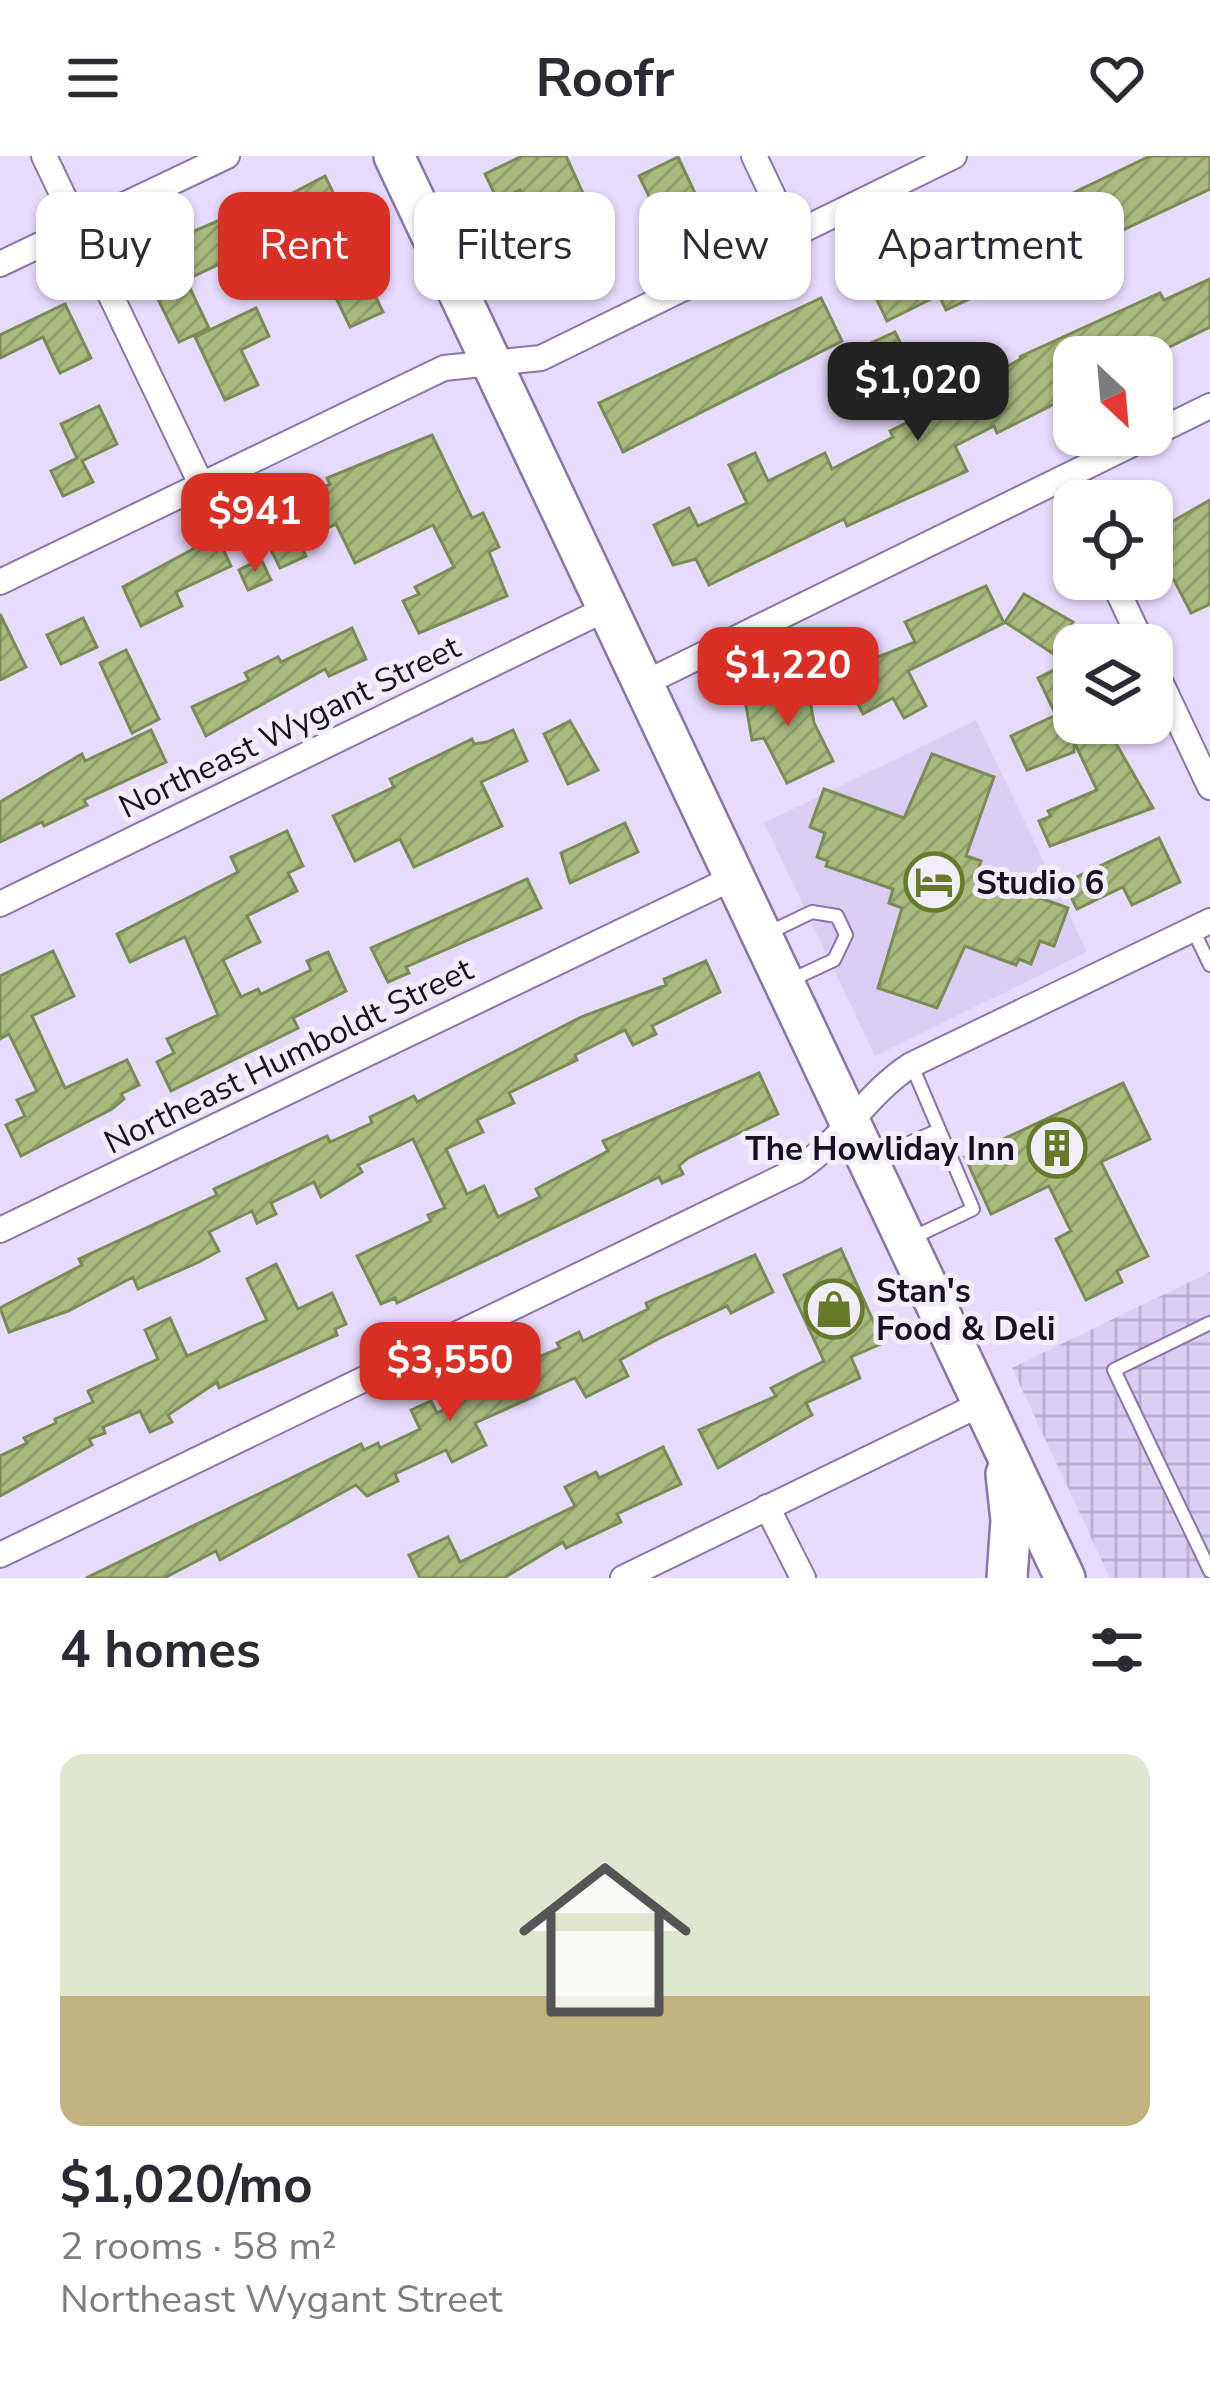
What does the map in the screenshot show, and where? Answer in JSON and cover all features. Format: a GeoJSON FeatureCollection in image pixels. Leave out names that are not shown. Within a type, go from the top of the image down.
{"type":"FeatureCollection","features":[{"type":"Feature","properties":{"kind":"main road"},"geometry":{"type":"LineString","coordinates":[[394,156],[983,1403],[1058,1572]]}},
{"type":"Feature","properties":{"kind":"main road"},"geometry":{"type":"LineString","coordinates":[[1005,1450],[1011,1520],[1007,1578]]}},
{"type":"Feature","properties":{"kind":"street"},"geometry":{"type":"LineString","coordinates":[[44,156],[61,192]]}},
{"type":"Feature","properties":{"kind":"street"},"geometry":{"type":"LineString","coordinates":[[151,192],[227,156]]}},
{"type":"Feature","properties":{"kind":"street"},"geometry":{"type":"LineString","coordinates":[[754,156],[771,192]]}},
{"type":"Feature","properties":{"kind":"street"},"geometry":{"type":"LineString","coordinates":[[811,225],[954,156]]}},
{"type":"Feature","properties":{"kind":"street"},"geometry":{"type":"LineString","coordinates":[[0,264],[36,247]]}},
{"type":"Feature","properties":{"kind":"street"},"geometry":{"type":"LineString","coordinates":[[113,300],[202,484]]}},
{"type":"Feature","properties":{"kind":"street"},"geometry":{"type":"LineString","coordinates":[[0,582],[444,368],[541,358],[659,300]]}},
{"type":"Feature","properties":{"kind":"street"},"geometry":{"type":"LineString","coordinates":[[1085,480],[1210,406]]}},
{"type":"Feature","properties":{"kind":"street"},"geometry":{"type":"LineString","coordinates":[[643,683],[1053,497]]}},
{"type":"Feature","properties":{"kind":"street","name":"Northeast Wygant Street"},"geometry":{"type":"LineString","coordinates":[[0,904],[608,608]]}},
{"type":"Feature","properties":{"kind":"street"},"geometry":{"type":"LineString","coordinates":[[1173,709],[1210,787]]}},
{"type":"Feature","properties":{"kind":"street","name":"Northeast Humboldt Street"},"geometry":{"type":"LineString","coordinates":[[0,1230],[735,878]]}},
{"type":"Feature","properties":{"kind":"street"},"geometry":{"type":"LineString","coordinates":[[0,1555],[795,1171],[818,1157],[884,1083],[911,1065],[1201,925]]}},
{"type":"Feature","properties":{"kind":"street"},"geometry":{"type":"LineString","coordinates":[[623,1578],[983,1403]]}},
{"type":"Feature","properties":{"kind":"street"},"geometry":{"type":"LineString","coordinates":[[767,1507],[803,1578]]}},
{"type":"Feature","properties":{"kind":"lane"},"geometry":{"type":"LineString","coordinates":[[762,936],[812,912],[837,916],[846,934],[834,960],[784,983]]}},
{"type":"Feature","properties":{"kind":"lane"},"geometry":{"type":"LineString","coordinates":[[1201,925],[1210,964]]}},
{"type":"Feature","properties":{"kind":"lane"},"geometry":{"type":"LineString","coordinates":[[906,1241],[974,1209],[911,1065]]}},
{"type":"Feature","properties":{"kind":"lane"},"geometry":{"type":"LineString","coordinates":[[868,1161],[939,1130]]}},
{"type":"Feature","properties":{"kind":"lane"},"geometry":{"type":"LineString","coordinates":[[1210,1323],[1114,1370],[1210,1571]]}},
{"type":"Feature","properties":{"kind":"shaded area"},"geometry":{"type":"Polygon","coordinates":[[[976,720],[1087,952],[875,1056],[764,823],[976,720]]]}},
{"type":"Feature","properties":{"kind":"shaded area"},"geometry":{"type":"Polygon","coordinates":[[[1210,1272],[1210,1578],[1110,1578],[1012,1368],[1210,1272]]]}},
{"type":"Feature","properties":{"kind":"building"},"geometry":{"type":"Polygon","coordinates":[[[522,156],[566,156],[582,192],[494,192],[485,174],[522,156]]]}},
{"type":"Feature","properties":{"kind":"building"},"geometry":{"type":"Polygon","coordinates":[[[1150,156],[1210,156],[1210,189],[1124,229],[1124,192],[1075,192],[1150,156]]]}},
{"type":"Feature","properties":{"kind":"building"},"geometry":{"type":"Polygon","coordinates":[[[678,157],[695,192],[647,192],[639,176],[678,157]]]}},
{"type":"Feature","properties":{"kind":"building"},"geometry":{"type":"Polygon","coordinates":[[[325,176],[333,192],[295,192],[325,176]]]}},
{"type":"Feature","properties":{"kind":"building"},"geometry":{"type":"Polygon","coordinates":[[[218,221],[218,265],[194,276],[194,231],[218,221]]]}},
{"type":"Feature","properties":{"kind":"building"},"geometry":{"type":"Polygon","coordinates":[[[1210,279],[1210,327],[1173,345],[1173,336],[1065,336],[1160,293],[1164,300],[1210,279]]]}},
{"type":"Feature","properties":{"kind":"building"},"geometry":{"type":"Polygon","coordinates":[[[194,297],[209,328],[179,342],[158,300],[194,297]]]}},
{"type":"Feature","properties":{"kind":"building"},"geometry":{"type":"Polygon","coordinates":[[[821,298],[842,341],[623,452],[599,403],[821,298]]]}},
{"type":"Feature","properties":{"kind":"building"},"geometry":{"type":"Polygon","coordinates":[[[337,300],[377,300],[383,312],[350,327],[337,300]]]}},
{"type":"Feature","properties":{"kind":"building"},"geometry":{"type":"Polygon","coordinates":[[[877,300],[929,300],[887,321],[877,300]]]}},
{"type":"Feature","properties":{"kind":"building"},"geometry":{"type":"Polygon","coordinates":[[[941,300],[967,300],[946,310],[941,300]]]}},
{"type":"Feature","properties":{"kind":"building"},"geometry":{"type":"Polygon","coordinates":[[[65,304],[91,358],[60,373],[43,337],[0,358],[0,335],[65,304]]]}},
{"type":"Feature","properties":{"kind":"building"},"geometry":{"type":"Polygon","coordinates":[[[256,308],[269,336],[241,350],[258,385],[225,400],[195,337],[256,308]]]}},
{"type":"Feature","properties":{"kind":"building"},"geometry":{"type":"Polygon","coordinates":[[[895,332],[908,359],[857,384],[843,356],[895,332]]]}},
{"type":"Feature","properties":{"kind":"building"},"geometry":{"type":"Polygon","coordinates":[[[1053,342],[1053,405],[997,433],[994,426],[955,446],[967,471],[847,526],[844,519],[709,585],[696,559],[673,565],[654,525],[689,508],[698,526],[747,503],[729,465],[755,453],[768,481],[825,453],[832,469],[893,437],[890,431],[993,380],[992,375],[1024,357],[1019,357],[1053,342]]]}},
{"type":"Feature","properties":{"kind":"building"},"geometry":{"type":"Polygon","coordinates":[[[99,406],[117,444],[82,461],[93,482],[63,496],[51,471],[77,458],[61,424],[99,406]]]}},
{"type":"Feature","properties":{"kind":"building"},"geometry":{"type":"Polygon","coordinates":[[[432,435],[472,518],[483,513],[499,547],[489,552],[507,596],[419,633],[403,601],[419,594],[415,587],[454,567],[433,525],[355,563],[336,524],[299,542],[306,556],[280,568],[256,520],[268,514],[265,508],[288,497],[291,503],[330,484],[327,478],[432,435]]]}},
{"type":"Feature","properties":{"kind":"building"},"geometry":{"type":"Polygon","coordinates":[[[1210,500],[1210,604],[1191,613],[1173,580],[1173,521],[1210,500]]]}},
{"type":"Feature","properties":{"kind":"building"},"geometry":{"type":"Polygon","coordinates":[[[217,536],[231,566],[176,592],[182,606],[141,626],[123,587],[217,536]]]}},
{"type":"Feature","properties":{"kind":"building"},"geometry":{"type":"Polygon","coordinates":[[[261,559],[271,580],[248,590],[239,570],[261,559]]]}},
{"type":"Feature","properties":{"kind":"building"},"geometry":{"type":"Polygon","coordinates":[[[986,586],[1004,623],[908,671],[926,706],[904,718],[893,698],[863,714],[837,663],[871,646],[876,658],[915,642],[905,622],[986,586]]]}},
{"type":"Feature","properties":{"kind":"building"},"geometry":{"type":"Polygon","coordinates":[[[1024,594],[1073,622],[1053,624],[1052,653],[1005,622],[1024,594]]]}},
{"type":"Feature","properties":{"kind":"building"},"geometry":{"type":"Polygon","coordinates":[[[0,614],[26,667],[0,680],[0,614]]]}},
{"type":"Feature","properties":{"kind":"building"},"geometry":{"type":"Polygon","coordinates":[[[83,618],[97,647],[61,664],[47,635],[83,618]]]}},
{"type":"Feature","properties":{"kind":"building"},"geometry":{"type":"Polygon","coordinates":[[[352,628],[366,659],[329,676],[325,669],[206,736],[192,707],[249,680],[245,673],[278,657],[281,662],[352,628]]]}},
{"type":"Feature","properties":{"kind":"building"},"geometry":{"type":"Polygon","coordinates":[[[126,650],[159,719],[132,733],[100,663],[126,650]]]}},
{"type":"Feature","properties":{"kind":"building"},"geometry":{"type":"Polygon","coordinates":[[[1053,670],[1053,709],[1038,678],[1053,670]]]}},
{"type":"Feature","properties":{"kind":"building"},"geometry":{"type":"Polygon","coordinates":[[[807,683],[814,723],[833,761],[787,783],[764,738],[752,740],[744,694],[807,683]]]}},
{"type":"Feature","properties":{"kind":"building"},"geometry":{"type":"Polygon","coordinates":[[[1053,716],[1053,744],[1074,744],[1074,752],[1027,770],[1011,736],[1053,716]]]}},
{"type":"Feature","properties":{"kind":"building"},"geometry":{"type":"Polygon","coordinates":[[[570,721],[598,770],[568,784],[544,734],[570,721]]]}},
{"type":"Feature","properties":{"kind":"building"},"geometry":{"type":"Polygon","coordinates":[[[151,730],[166,762],[84,800],[87,805],[44,826],[42,822],[0,842],[0,802],[82,754],[85,761],[151,730]]]}},
{"type":"Feature","properties":{"kind":"building"},"geometry":{"type":"Polygon","coordinates":[[[513,730],[527,761],[481,782],[502,826],[414,867],[400,839],[355,861],[333,816],[394,787],[390,779],[472,739],[474,744],[487,742],[513,730]]]}},
{"type":"Feature","properties":{"kind":"building"},"geometry":{"type":"Polygon","coordinates":[[[1075,744],[1116,744],[1153,808],[1050,846],[1039,821],[1051,816],[1048,811],[1097,790],[1075,744]]]}},
{"type":"Feature","properties":{"kind":"building","name":"Studio 6"},"geometry":{"type":"Polygon","coordinates":[[[932,754],[994,777],[966,856],[981,861],[976,875],[1068,908],[1054,946],[1040,941],[1031,964],[1019,959],[1016,965],[965,946],[937,1008],[878,988],[902,908],[889,903],[893,889],[826,866],[828,861],[817,857],[825,833],[810,827],[824,789],[904,818],[932,754]]]}},
{"type":"Feature","properties":{"kind":"building"},"geometry":{"type":"Polygon","coordinates":[[[625,823],[638,852],[570,883],[561,853],[625,823]]]}},
{"type":"Feature","properties":{"kind":"building"},"geometry":{"type":"Polygon","coordinates":[[[287,831],[303,866],[288,873],[297,891],[247,916],[260,942],[223,960],[241,997],[258,989],[261,994],[311,970],[307,961],[328,952],[346,991],[293,1018],[298,1028],[171,1091],[157,1062],[174,1053],[167,1039],[218,1015],[185,937],[130,962],[117,934],[238,872],[231,857],[287,831]]]}},
{"type":"Feature","properties":{"kind":"building"},"geometry":{"type":"Polygon","coordinates":[[[1159,838],[1180,882],[1132,905],[1123,887],[1077,909],[1064,883],[1159,838]]]}},
{"type":"Feature","properties":{"kind":"building"},"geometry":{"type":"Polygon","coordinates":[[[527,879],[541,908],[406,967],[409,973],[388,982],[371,948],[527,879]]]}},
{"type":"Feature","properties":{"kind":"building"},"geometry":{"type":"Polygon","coordinates":[[[53,951],[74,996],[32,1016],[65,1088],[127,1060],[139,1085],[121,1094],[124,1099],[112,1109],[21,1156],[6,1125],[25,1116],[17,1100],[37,1091],[9,1034],[0,1039],[0,976],[53,951]]]}},
{"type":"Feature","properties":{"kind":"building"},"geometry":{"type":"Polygon","coordinates":[[[706,961],[720,992],[652,1026],[656,1034],[633,1045],[625,1030],[575,1055],[577,1060],[509,1093],[514,1103],[477,1120],[483,1132],[446,1149],[467,1194],[484,1186],[498,1217],[540,1197],[536,1189],[608,1151],[603,1141],[759,1073],[778,1114],[688,1158],[679,1166],[683,1174],[662,1183],[659,1177],[397,1303],[395,1298],[381,1304],[357,1256],[431,1221],[428,1215],[445,1208],[413,1139],[358,1165],[362,1172],[321,1197],[314,1182],[271,1203],[276,1214],[257,1223],[252,1211],[209,1232],[219,1251],[199,1262],[138,1289],[133,1277],[68,1311],[9,1332],[0,1308],[82,1265],[79,1259],[217,1195],[214,1189],[327,1136],[330,1142],[372,1123],[370,1117],[414,1096],[417,1102],[581,1017],[666,985],[664,979],[706,961]]]}},
{"type":"Feature","properties":{"kind":"building"},"geometry":{"type":"Polygon","coordinates":[[[1123,1083],[1150,1139],[1101,1162],[1148,1256],[1117,1271],[1122,1282],[1086,1300],[1056,1239],[1071,1231],[1049,1186],[991,1214],[965,1157],[1123,1083]]]}},
{"type":"Feature","properties":{"kind":"building"},"geometry":{"type":"Polygon","coordinates":[[[841,1249],[883,1343],[851,1357],[860,1378],[806,1403],[812,1415],[718,1468],[699,1430],[776,1396],[771,1388],[824,1361],[784,1275],[841,1249]]]}},
{"type":"Feature","properties":{"kind":"building"},"geometry":{"type":"Polygon","coordinates":[[[755,1255],[773,1292],[731,1313],[727,1306],[620,1360],[628,1376],[586,1397],[575,1378],[475,1423],[486,1445],[452,1462],[446,1450],[395,1474],[398,1481],[367,1496],[356,1485],[220,1560],[216,1551],[164,1578],[86,1578],[361,1444],[364,1450],[378,1443],[380,1448],[420,1429],[411,1410],[431,1401],[437,1413],[489,1387],[486,1380],[560,1348],[557,1343],[579,1332],[583,1341],[648,1309],[646,1303],[755,1255]]]}},
{"type":"Feature","properties":{"kind":"building"},"geometry":{"type":"Polygon","coordinates":[[[276,1264],[298,1309],[332,1293],[346,1324],[335,1329],[337,1335],[219,1388],[217,1382],[168,1415],[172,1422],[150,1432],[140,1411],[103,1427],[105,1433],[89,1439],[92,1445],[0,1496],[0,1456],[27,1443],[24,1438],[56,1423],[55,1419],[93,1402],[88,1391],[158,1359],[145,1330],[170,1318],[187,1356],[267,1320],[247,1279],[276,1264]]]}},
{"type":"Feature","properties":{"kind":"building"},"geometry":{"type":"Polygon","coordinates":[[[663,1447],[681,1484],[617,1514],[621,1522],[566,1548],[563,1542],[504,1578],[420,1578],[409,1555],[448,1537],[460,1562],[575,1506],[565,1487],[596,1472],[599,1478],[663,1447]]]}},
{"type":"Feature","properties":{"kind":"place","name":"Studio 6"},"geometry":{"type":"Point","coordinates":[934,882]}},
{"type":"Feature","properties":{"kind":"place","name":"The Howliday Inn"},"geometry":{"type":"Point","coordinates":[1057,1148]}},
{"type":"Feature","properties":{"kind":"place","name":"Stan's Food & Deli"},"geometry":{"type":"Point","coordinates":[834,1309]}}]}
